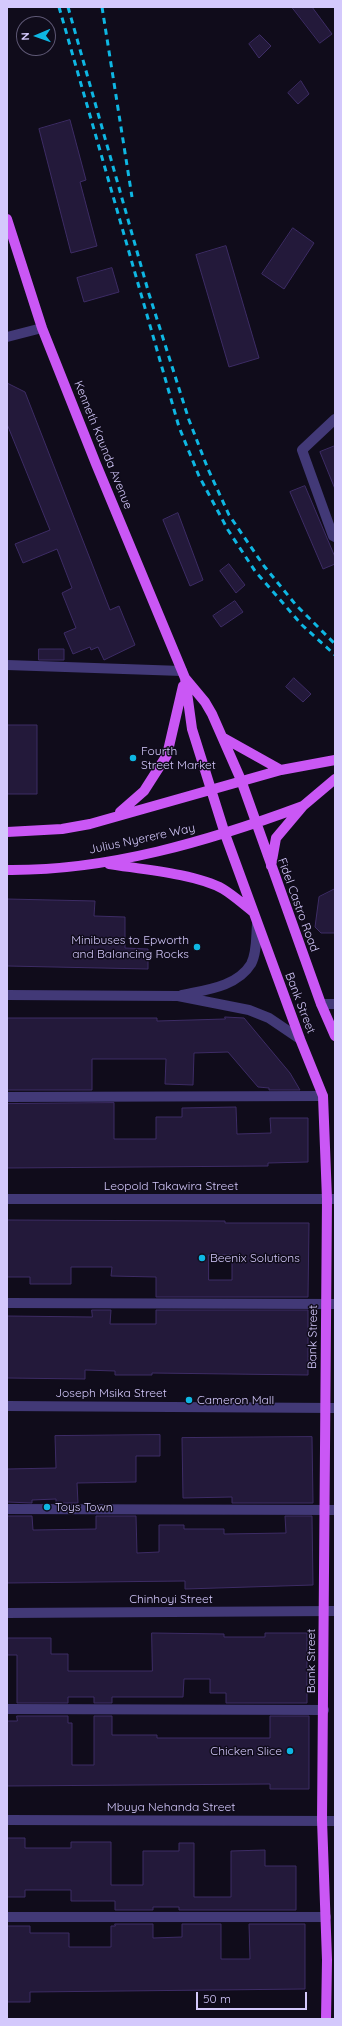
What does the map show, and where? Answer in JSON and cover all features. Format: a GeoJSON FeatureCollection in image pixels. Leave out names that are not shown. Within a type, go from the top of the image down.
{"type":"FeatureCollection","features":[{"type":"Feature","properties":{"kind":"main road","name":"Kenneth Kaunda Avenue"},"geometry":{"type":"LineString","coordinates":[[7,219],[42,328],[96,464],[183,674]]}},
{"type":"Feature","properties":{"kind":"main road","name":"Fidel Castro Road"},"geometry":{"type":"LineString","coordinates":[[183,674],[204,702],[222,737],[241,780],[321,1004],[335,1036]]}},
{"type":"Feature","properties":{"kind":"main road","name":"Bank Street"},"geometry":{"type":"LineString","coordinates":[[183,674],[192,729],[225,834],[252,911],[323,1096],[331,1199],[330,1408],[324,1511],[324,1710],[322,1820],[327,1960],[326,2019]]}},
{"type":"Feature","properties":{"kind":"main road"},"geometry":{"type":"LineString","coordinates":[[117,815],[144,791],[167,755],[183,674]]}},
{"type":"Feature","properties":{"kind":"main road"},"geometry":{"type":"LineString","coordinates":[[222,737],[281,770]]}},
{"type":"Feature","properties":{"kind":"main road"},"geometry":{"type":"LineString","coordinates":[[7,832],[62,829],[90,824],[117,815],[212,790],[241,780],[281,770],[335,760]]}},
{"type":"Feature","properties":{"kind":"main road"},"geometry":{"type":"LineString","coordinates":[[271,866],[276,838],[303,806],[335,779]]}},
{"type":"Feature","properties":{"kind":"main road","name":"Julius Nyerere Way"},"geometry":{"type":"LineString","coordinates":[[7,870],[103,863],[225,834],[303,806]]}},
{"type":"Feature","properties":{"kind":"main road"},"geometry":{"type":"LineString","coordinates":[[103,863],[194,878],[223,888],[252,911]]}},
{"type":"Feature","properties":{"kind":"main road"},"geometry":{"type":"LineString","coordinates":[[327,1960],[335,1968]]}},
{"type":"Feature","properties":{"kind":"street"},"geometry":{"type":"LineString","coordinates":[[7,337],[42,328]]}},
{"type":"Feature","properties":{"kind":"street"},"geometry":{"type":"LineString","coordinates":[[335,419],[302,450],[333,536],[335,537]]}},
{"type":"Feature","properties":{"kind":"street"},"geometry":{"type":"LineString","coordinates":[[7,665],[183,674]]}},
{"type":"Feature","properties":{"kind":"street"},"geometry":{"type":"LineString","coordinates":[[178,996],[224,985],[237,977],[251,964],[256,946],[257,924]]}},
{"type":"Feature","properties":{"kind":"street"},"geometry":{"type":"LineString","coordinates":[[7,995],[178,996],[249,1010],[269,1018],[300,1039]]}},
{"type":"Feature","properties":{"kind":"street"},"geometry":{"type":"LineString","coordinates":[[321,1004],[335,1004]]}},
{"type":"Feature","properties":{"kind":"street"},"geometry":{"type":"LineString","coordinates":[[7,1097],[323,1096]]}},
{"type":"Feature","properties":{"kind":"street","name":"Leopold Takawira Street"},"geometry":{"type":"LineString","coordinates":[[7,1199],[331,1199]]}},
{"type":"Feature","properties":{"kind":"street"},"geometry":{"type":"LineString","coordinates":[[7,1303],[331,1304]]}},
{"type":"Feature","properties":{"kind":"street","name":"Joseph Msika Street"},"geometry":{"type":"LineString","coordinates":[[7,1406],[330,1408]]}},
{"type":"Feature","properties":{"kind":"street"},"geometry":{"type":"LineString","coordinates":[[7,1508],[335,1510]]}},
{"type":"Feature","properties":{"kind":"street","name":"Chinhoyi Street"},"geometry":{"type":"LineString","coordinates":[[7,1613],[335,1612]]}},
{"type":"Feature","properties":{"kind":"street"},"geometry":{"type":"LineString","coordinates":[[7,1709],[324,1710]]}},
{"type":"Feature","properties":{"kind":"street","name":"Mbuya Nehanda Street"},"geometry":{"type":"LineString","coordinates":[[7,1820],[335,1821]]}},
{"type":"Feature","properties":{"kind":"street"},"geometry":{"type":"LineString","coordinates":[[7,1917],[326,1917]]}},
{"type":"Feature","properties":{"kind":"building"},"geometry":{"type":"Polygon","coordinates":[[[292,7],[312,7],[332,34],[320,43],[292,7]]]}},
{"type":"Feature","properties":{"kind":"building"},"geometry":{"type":"Polygon","coordinates":[[[260,35],[271,46],[259,58],[249,44],[260,35]]]}},
{"type":"Feature","properties":{"kind":"building"},"geometry":{"type":"Polygon","coordinates":[[[301,81],[309,94],[298,104],[288,93],[301,81]]]}},
{"type":"Feature","properties":{"kind":"building"},"geometry":{"type":"Polygon","coordinates":[[[70,120],[86,180],[80,182],[97,246],[71,253],[39,129],[70,120]]]}},
{"type":"Feature","properties":{"kind":"building"},"geometry":{"type":"Polygon","coordinates":[[[293,228],[314,243],[284,289],[262,274],[293,228]]]}},
{"type":"Feature","properties":{"kind":"building"},"geometry":{"type":"Polygon","coordinates":[[[226,246],[259,358],[229,367],[196,255],[226,246]]]}},
{"type":"Feature","properties":{"kind":"building"},"geometry":{"type":"Polygon","coordinates":[[[112,268],[119,292],[84,302],[77,278],[112,268]]]}},
{"type":"Feature","properties":{"kind":"building"},"geometry":{"type":"Polygon","coordinates":[[[7,383],[25,392],[110,610],[119,606],[135,645],[104,660],[98,647],[91,650],[90,647],[73,654],[64,633],[76,628],[62,593],[72,588],[57,549],[23,563],[15,544],[50,530],[7,424],[7,383]]]}},
{"type":"Feature","properties":{"kind":"building"},"geometry":{"type":"Polygon","coordinates":[[[335,446],[335,489],[320,452],[335,446]]]}},
{"type":"Feature","properties":{"kind":"building"},"geometry":{"type":"Polygon","coordinates":[[[305,486],[335,557],[335,564],[323,569],[290,492],[305,486]]]}},
{"type":"Feature","properties":{"kind":"building"},"geometry":{"type":"Polygon","coordinates":[[[178,513],[203,580],[190,586],[163,520],[178,513]]]}},
{"type":"Feature","properties":{"kind":"building"},"geometry":{"type":"Polygon","coordinates":[[[229,564],[245,585],[236,593],[220,571],[229,564]]]}},
{"type":"Feature","properties":{"kind":"building"},"geometry":{"type":"Polygon","coordinates":[[[235,601],[243,612],[221,627],[213,616],[235,601]]]}},
{"type":"Feature","properties":{"kind":"building"},"geometry":{"type":"Polygon","coordinates":[[[39,649],[64,649],[64,660],[39,660],[39,649]]]}},
{"type":"Feature","properties":{"kind":"building"},"geometry":{"type":"Polygon","coordinates":[[[294,678],[311,694],[303,702],[286,687],[294,678]]]}},
{"type":"Feature","properties":{"kind":"building"},"geometry":{"type":"Polygon","coordinates":[[[7,725],[37,725],[37,794],[7,794],[7,725]]]}},
{"type":"Feature","properties":{"kind":"building"},"geometry":{"type":"Polygon","coordinates":[[[335,889],[335,933],[321,933],[315,927],[319,897],[335,889]]]}},
{"type":"Feature","properties":{"kind":"building"},"geometry":{"type":"Polygon","coordinates":[[[7,899],[95,901],[94,916],[125,917],[125,948],[148,949],[148,969],[7,966],[7,899]]]}},
{"type":"Feature","properties":{"kind":"building"},"geometry":{"type":"Polygon","coordinates":[[[225,1017],[244,1018],[290,1073],[300,1090],[269,1090],[269,1088],[258,1087],[228,1052],[194,1053],[193,1085],[165,1084],[166,1059],[92,1059],[92,1090],[7,1090],[7,1018],[157,1018],[157,1021],[225,1019],[225,1017]]]}},
{"type":"Feature","properties":{"kind":"building"},"geometry":{"type":"Polygon","coordinates":[[[114,1103],[114,1139],[156,1139],[156,1117],[182,1117],[182,1108],[236,1107],[237,1134],[271,1133],[270,1118],[308,1118],[308,1162],[268,1163],[268,1166],[7,1168],[7,1104],[114,1103]]]}},
{"type":"Feature","properties":{"kind":"building"},"geometry":{"type":"Polygon","coordinates":[[[7,1220],[309,1223],[308,1297],[156,1297],[156,1277],[111,1276],[112,1267],[71,1267],[71,1284],[30,1284],[30,1277],[7,1277],[7,1220]],[[209,1255],[209,1280],[232,1280],[232,1255],[209,1255]]]}},
{"type":"Feature","properties":{"kind":"building"},"geometry":{"type":"Polygon","coordinates":[[[92,1310],[111,1310],[110,1324],[156,1324],[156,1310],[308,1310],[308,1375],[152,1373],[152,1375],[115,1375],[115,1371],[85,1370],[85,1379],[7,1378],[7,1316],[92,1317],[92,1310]]]}},
{"type":"Feature","properties":{"kind":"building"},"geometry":{"type":"Polygon","coordinates":[[[160,1435],[160,1456],[136,1456],[136,1482],[77,1483],[78,1503],[56,1503],[56,1499],[32,1500],[32,1503],[7,1502],[7,1469],[56,1468],[55,1436],[160,1435]]]}},
{"type":"Feature","properties":{"kind":"building"},"geometry":{"type":"Polygon","coordinates":[[[312,1437],[313,1503],[232,1503],[232,1497],[183,1498],[182,1438],[312,1437]]]}},
{"type":"Feature","properties":{"kind":"building"},"geometry":{"type":"Polygon","coordinates":[[[7,1516],[32,1516],[33,1530],[96,1529],[96,1516],[136,1516],[137,1553],[159,1552],[159,1525],[184,1525],[184,1529],[224,1529],[224,1534],[286,1533],[285,1516],[312,1516],[313,1585],[185,1589],[185,1581],[7,1583],[7,1516]]]}},
{"type":"Feature","properties":{"kind":"building"},"geometry":{"type":"Polygon","coordinates":[[[152,1633],[224,1634],[224,1637],[265,1637],[265,1633],[307,1633],[307,1703],[226,1703],[226,1693],[210,1693],[210,1679],[184,1679],[183,1697],[112,1697],[112,1703],[94,1703],[94,1697],[68,1697],[68,1703],[17,1703],[17,1655],[7,1655],[7,1638],[51,1638],[51,1654],[68,1654],[68,1671],[152,1671],[152,1633]]]}},
{"type":"Feature","properties":{"kind":"building"},"geometry":{"type":"Polygon","coordinates":[[[17,1716],[68,1716],[68,1723],[72,1723],[72,1765],[94,1765],[94,1716],[112,1716],[112,1735],[157,1735],[157,1738],[270,1738],[270,1716],[309,1716],[309,1789],[270,1789],[270,1784],[7,1786],[7,1721],[17,1721],[17,1716]]]}},
{"type":"Feature","properties":{"kind":"building"},"geometry":{"type":"Polygon","coordinates":[[[7,1838],[25,1838],[25,1848],[71,1848],[71,1842],[111,1842],[111,1885],[143,1885],[143,1851],[179,1851],[179,1843],[194,1843],[194,1897],[231,1897],[231,1851],[265,1850],[265,1866],[296,1866],[296,1910],[179,1910],[179,1907],[153,1907],[153,1910],[115,1910],[115,1901],[71,1901],[71,1890],[25,1890],[25,1897],[7,1897],[7,1838]]]}},
{"type":"Feature","properties":{"kind":"building"},"geometry":{"type":"Polygon","coordinates":[[[115,1924],[153,1924],[153,1938],[182,1937],[182,1924],[221,1924],[221,1959],[250,1959],[249,1924],[305,1924],[305,1989],[30,1992],[30,2002],[7,2002],[7,1926],[30,1926],[30,1933],[69,1933],[69,1947],[111,1947],[111,1926],[115,1926],[115,1924]]]}},
{"type":"Feature","properties":{"kind":"railway"},"geometry":{"type":"LineString","coordinates":[[59,7],[179,427],[199,476],[228,530],[255,571],[302,625],[335,655]]}},
{"type":"Feature","properties":{"kind":"railway"},"geometry":{"type":"LineString","coordinates":[[68,7],[149,294],[189,420],[208,469],[229,515],[264,566],[296,605],[335,644]]}},
{"type":"Feature","properties":{"kind":"railway"},"geometry":{"type":"LineString","coordinates":[[102,7],[132,197]]}},
{"type":"Feature","properties":{"kind":"place","name":"Fourth Street Market"},"geometry":{"type":"Point","coordinates":[133,758]}},
{"type":"Feature","properties":{"kind":"place","name":"Minibuses to Epworth and Balancing Rocks"},"geometry":{"type":"Point","coordinates":[197,947]}},
{"type":"Feature","properties":{"kind":"place","name":"Beenix Solutions"},"geometry":{"type":"Point","coordinates":[202,1258]}},
{"type":"Feature","properties":{"kind":"place","name":"Cameron Mall"},"geometry":{"type":"Point","coordinates":[189,1400]}},
{"type":"Feature","properties":{"kind":"place","name":"Toys Town"},"geometry":{"type":"Point","coordinates":[47,1507]}},
{"type":"Feature","properties":{"kind":"place","name":"Chicken Slice"},"geometry":{"type":"Point","coordinates":[290,1751]}}]}
